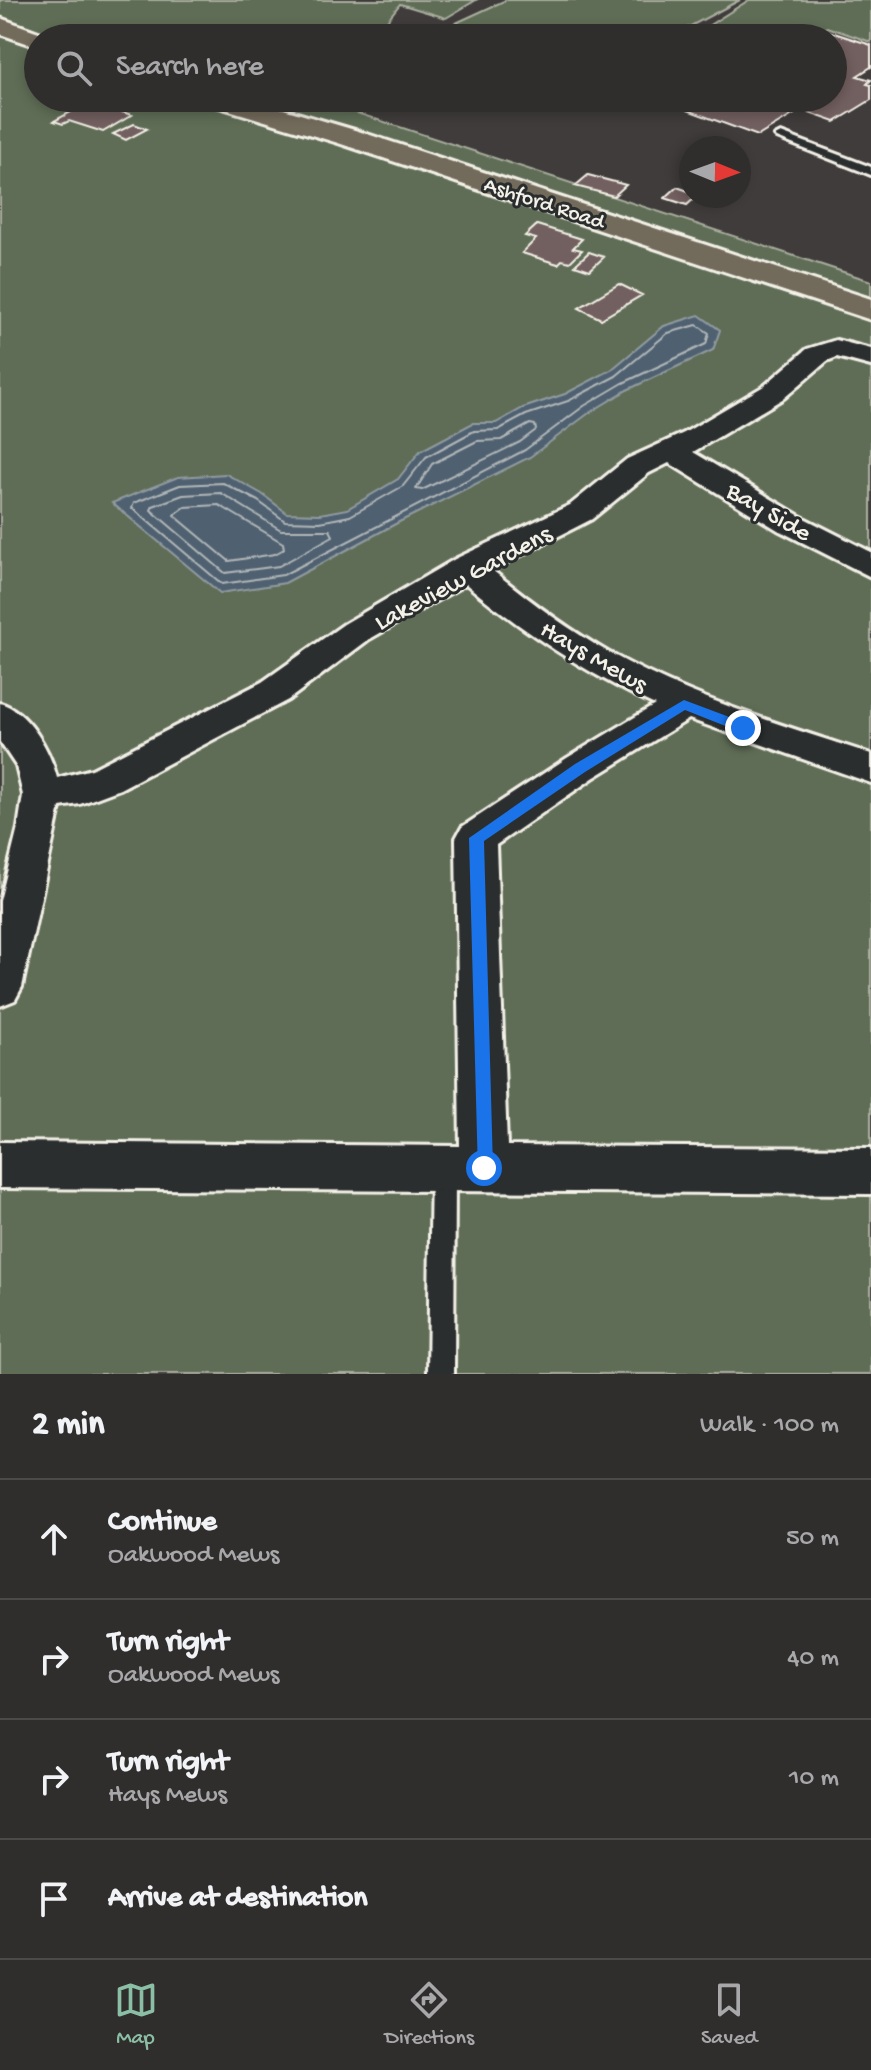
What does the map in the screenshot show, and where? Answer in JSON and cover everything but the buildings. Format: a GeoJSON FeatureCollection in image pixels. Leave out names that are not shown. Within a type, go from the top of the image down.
{"type":"FeatureCollection","features":[{"type":"Feature","properties":{"kind":"main road"},"geometry":{"type":"LineString","coordinates":[[0,25],[24,34]]}},
{"type":"Feature","properties":{"kind":"main road","name":"Ashford Road"},"geometry":{"type":"LineString","coordinates":[[263,112],[451,170],[871,310]]}},
{"type":"Feature","properties":{"kind":"street","name":"Lakeview Gardens"},"geometry":{"type":"LineString","coordinates":[[42,795],[80,789],[106,779],[275,691],[356,632],[467,567],[521,545],[581,512],[638,466],[774,392],[827,350],[843,349],[871,358]]}},
{"type":"Feature","properties":{"kind":"street","name":"Bay Side"},"geometry":{"type":"LineString","coordinates":[[670,451],[789,523],[871,566]]}},
{"type":"Feature","properties":{"kind":"street","name":"Hays Mews"},"geometry":{"type":"LineString","coordinates":[[467,567],[559,638],[684,705],[871,769]]}},
{"type":"Feature","properties":{"kind":"street"},"geometry":{"type":"LineString","coordinates":[[463,1168],[476,838],[580,768],[684,705]]}},
{"type":"Feature","properties":{"kind":"street"},"geometry":{"type":"LineString","coordinates":[[0,716],[27,750],[35,766],[42,795],[38,828],[0,987]]}},
{"type":"Feature","properties":{"kind":"street"},"geometry":{"type":"LineString","coordinates":[[0,1165],[871,1171]]}},
{"type":"Feature","properties":{"kind":"lane"},"geometry":{"type":"LineString","coordinates":[[781,136],[871,171]]}},
{"type":"Feature","properties":{"kind":"lane"},"geometry":{"type":"LineString","coordinates":[[441,1374],[463,1168]]}},
{"type":"Feature","properties":{"kind":"green space"},"geometry":{"type":"Polygon","coordinates":[[[0,0],[476,0],[446,18],[400,4],[384,24],[24,24],[24,112],[354,112],[871,281],[871,1374],[0,1374],[0,0]]]}},
{"type":"Feature","properties":{"kind":"green space"},"geometry":{"type":"Polygon","coordinates":[[[506,0],[740,0],[695,24],[456,23],[506,0]]]}},
{"type":"Feature","properties":{"kind":"green space"},"geometry":{"type":"Polygon","coordinates":[[[749,0],[871,0],[871,42],[847,34],[847,24],[711,24],[749,0]]]}},
{"type":"Feature","properties":{"kind":"water"},"geometry":{"type":"Polygon","coordinates":[[[699,315],[720,330],[713,350],[627,390],[589,413],[530,457],[285,583],[220,593],[112,503],[178,477],[226,474],[262,494],[287,513],[320,514],[347,509],[398,479],[420,451],[473,423],[496,423],[523,408],[565,394],[611,370],[664,326],[699,315]]]}},
{"type":"Feature","properties":{"kind":"route"},"geometry":{"type":"LineString","coordinates":[[484,1168],[476,838],[580,768],[684,705],[743,728]]}}]}
